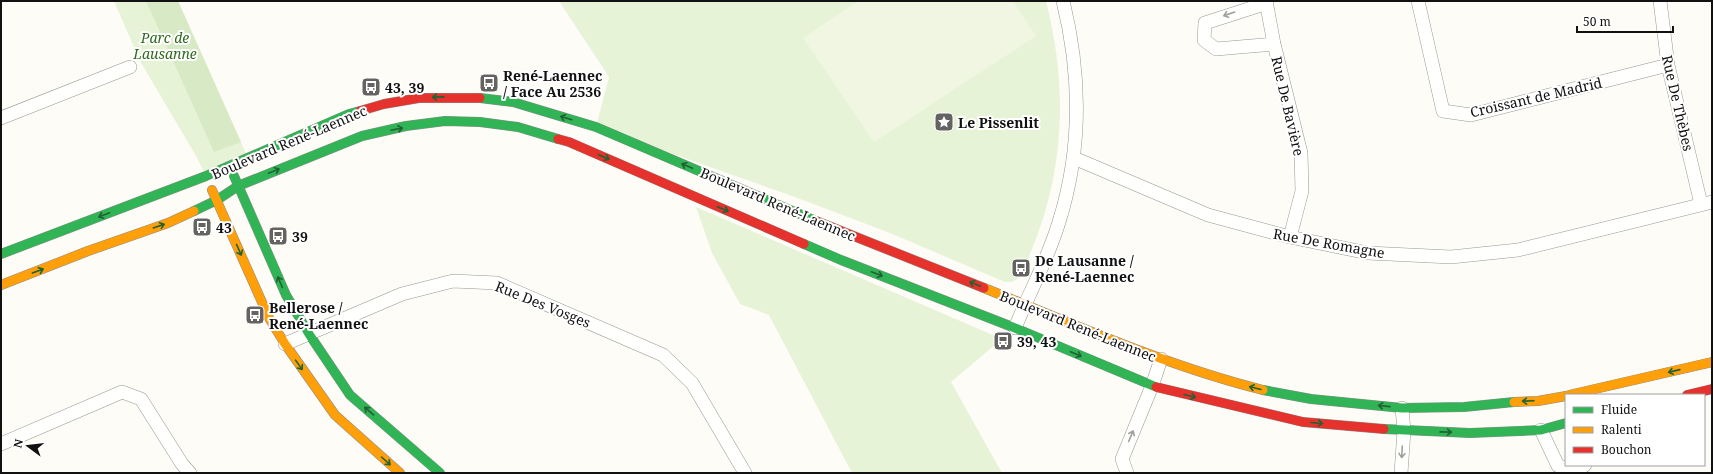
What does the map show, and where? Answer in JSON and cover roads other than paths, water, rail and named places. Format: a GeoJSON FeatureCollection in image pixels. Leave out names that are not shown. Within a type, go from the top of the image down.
{"type":"FeatureCollection","features":[{"type":"Feature","properties":{"kind":"street"},"geometry":{"type":"LineString","coordinates":[[1015,328],[1024,304],[1050,248],[1059,222],[1074,158],[1077,127],[1076,85],[1072,41],[1063,1]]}},
{"type":"Feature","properties":{"kind":"street","name":"Croissant de Madrid"},"geometry":{"type":"LineString","coordinates":[[1418,1],[1443,111],[1471,115],[1668,64]]}},
{"type":"Feature","properties":{"kind":"street","name":"Rue De Thèbes"},"geometry":{"type":"LineString","coordinates":[[1660,1],[1668,64],[1707,203]]}},
{"type":"Feature","properties":{"kind":"street","name":"Rue De Bavière"},"geometry":{"type":"LineString","coordinates":[[1274,44],[1216,49],[1204,40],[1205,23],[1266,2],[1274,44],[1301,152],[1302,191],[1290,237]]}},
{"type":"Feature","properties":{"kind":"street"},"geometry":{"type":"LineString","coordinates":[[1,118],[130,67]]}},
{"type":"Feature","properties":{"kind":"street","name":"Boulevard René-Laennec"},"geometry":{"type":"LineString","coordinates":[[1,254],[206,176],[349,114],[384,104],[419,98],[476,97],[513,102],[596,127],[798,213],[1161,359],[1222,380],[1278,394],[1310,399],[1402,408],[1464,407],[1502,402],[1538,401],[1565,396]]}},
{"type":"Feature","properties":{"kind":"street","name":"Boulevard René-Laennec"},"geometry":{"type":"LineString","coordinates":[[2,280],[168,223],[217,200],[238,186],[362,136],[406,126],[445,121],[480,122],[518,127],[569,142],[841,260],[1015,328],[1152,386],[1303,422],[1404,431],[1470,432],[1542,430],[1565,423]]}},
{"type":"Feature","properties":{"kind":"street","name":"Rue De Romagne"},"geometry":{"type":"LineString","coordinates":[[1074,158],[1208,216],[1290,237],[1368,253],[1451,258],[1518,250],[1707,203]]}},
{"type":"Feature","properties":{"kind":"street"},"geometry":{"type":"LineString","coordinates":[[230,166],[286,296],[309,334],[350,395],[440,473]]}},
{"type":"Feature","properties":{"kind":"street"},"geometry":{"type":"LineString","coordinates":[[206,176],[269,318],[285,344],[335,415],[400,473]]}},
{"type":"Feature","properties":{"kind":"street","name":"Rue Des Vosges"},"geometry":{"type":"LineString","coordinates":[[285,344],[402,294],[454,281],[497,283],[663,355],[692,383],[745,473]]}},
{"type":"Feature","properties":{"kind":"street"},"geometry":{"type":"LineString","coordinates":[[1127,473],[1122,459],[1152,386],[1161,359]]}},
{"type":"Feature","properties":{"kind":"street"},"geometry":{"type":"LineString","coordinates":[[1573,394],[1712,362]]}},
{"type":"Feature","properties":{"kind":"street"},"geometry":{"type":"LineString","coordinates":[[1691,394],[1712,389]]}},
{"type":"Feature","properties":{"kind":"street"},"geometry":{"type":"LineString","coordinates":[[1,444],[122,392],[141,399],[182,464],[190,473]]}},
{"type":"Feature","properties":{"kind":"street"},"geometry":{"type":"LineString","coordinates":[[1401,473],[1404,431],[1402,408]]}},
{"type":"Feature","properties":{"kind":"street"},"geometry":{"type":"LineString","coordinates":[[1542,430],[1558,466],[1578,470],[1584,466]]}},
{"type":"Feature","properties":{"kind":"place","name":"René-Laennec / Face Au 2536"},"geometry":{"type":"Point","coordinates":[489,83]}},
{"type":"Feature","properties":{"kind":"place","name":"43, 39"},"geometry":{"type":"Point","coordinates":[371,87]}},
{"type":"Feature","properties":{"kind":"place","name":"Le Pissenlit"},"geometry":{"type":"Point","coordinates":[944,122]}},
{"type":"Feature","properties":{"kind":"place","name":"43"},"geometry":{"type":"Point","coordinates":[202,227]}},
{"type":"Feature","properties":{"kind":"place","name":"39"},"geometry":{"type":"Point","coordinates":[278,236]}},
{"type":"Feature","properties":{"kind":"place","name":"De Lausanne / René-Laennec"},"geometry":{"type":"Point","coordinates":[1021,268]}},
{"type":"Feature","properties":{"kind":"place","name":"Bellerose / René-Laennec"},"geometry":{"type":"Point","coordinates":[255,315]}},
{"type":"Feature","properties":{"kind":"place","name":"39, 43"},"geometry":{"type":"Point","coordinates":[1003,341]}},
{"type":"Feature","properties":{"kind":"park label","name":"Parc de Lausanne"},"geometry":{"type":"Point","coordinates":[165,46]}}]}
